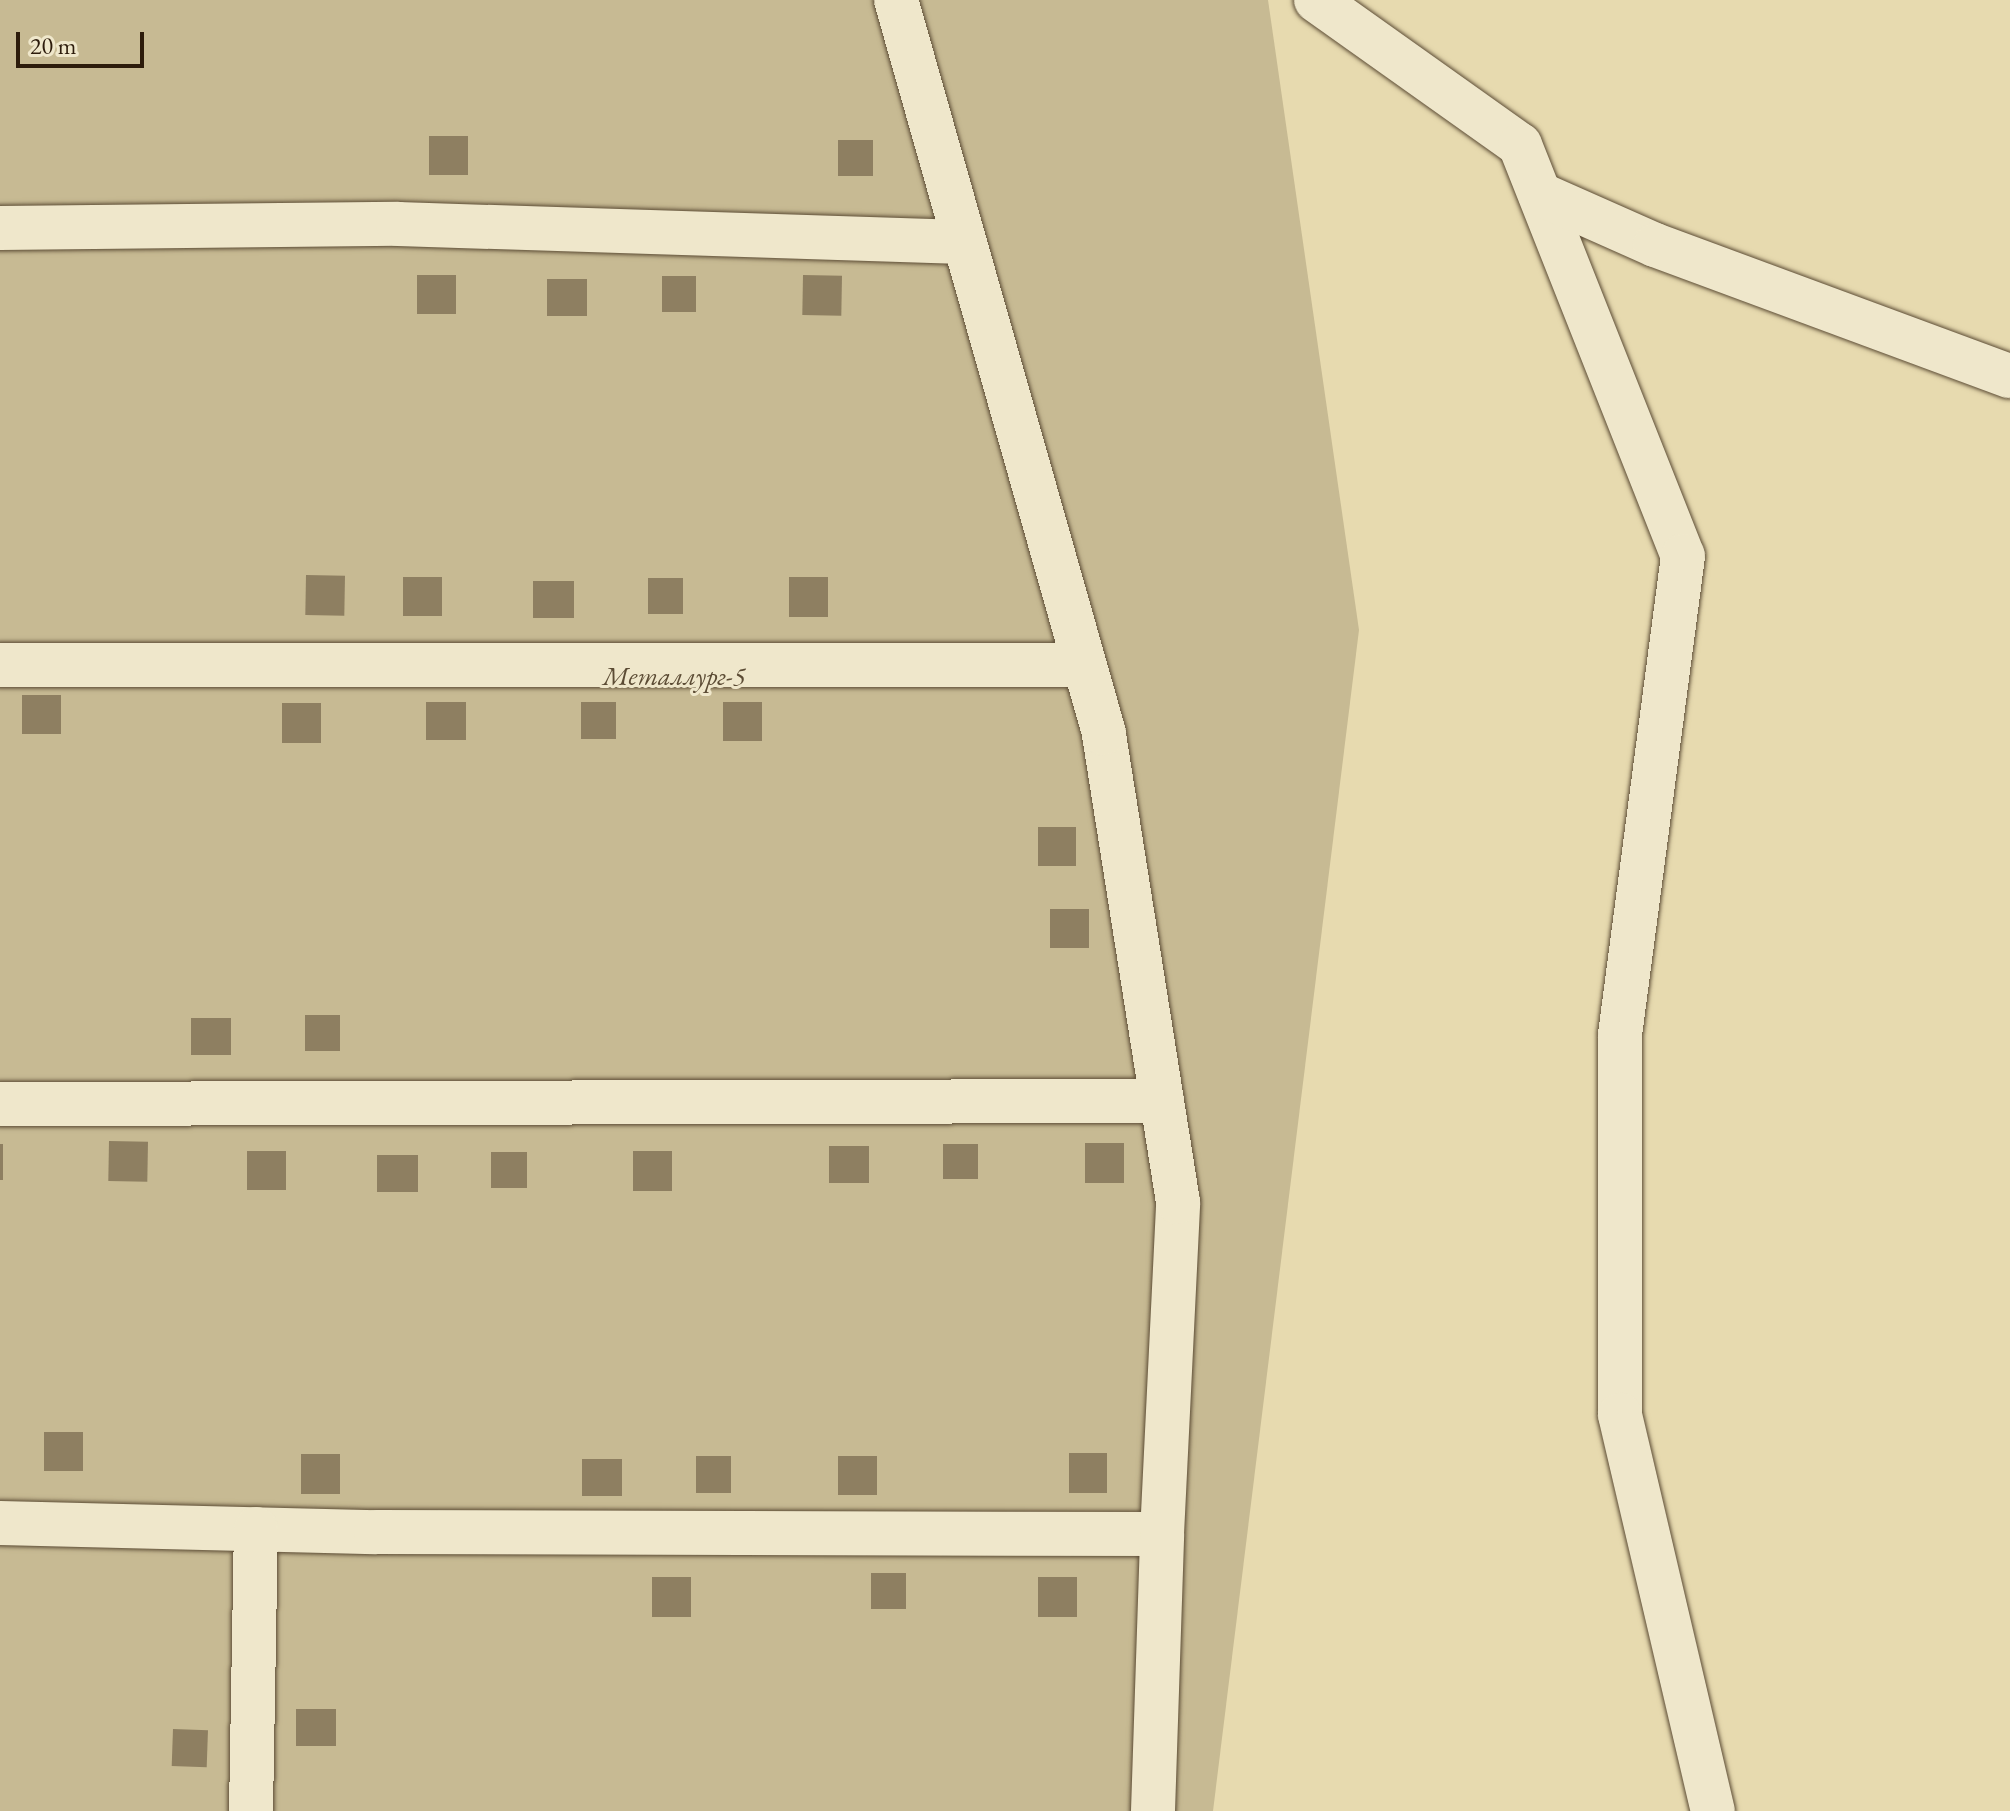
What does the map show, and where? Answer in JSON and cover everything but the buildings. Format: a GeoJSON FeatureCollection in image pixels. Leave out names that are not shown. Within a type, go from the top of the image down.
{"type":"FeatureCollection","features":[{"type":"Feature","properties":{"kind":"street"},"geometry":{"type":"LineString","coordinates":[[896,0],[1104,733],[1178,1202],[1153,1811]]}},
{"type":"Feature","properties":{"kind":"street"},"geometry":{"type":"LineString","coordinates":[[1316,0],[1520,145],[1683,556],[1620,1035],[1620,1415],[1713,1811]]}},
{"type":"Feature","properties":{"kind":"street"},"geometry":{"type":"LineString","coordinates":[[1540,194],[1655,245],[2010,376]]}},
{"type":"Feature","properties":{"kind":"street"},"geometry":{"type":"LineString","coordinates":[[0,228],[398,224],[963,242]]}},
{"type":"Feature","properties":{"kind":"street"},"geometry":{"type":"LineString","coordinates":[[0,665],[1084,665]]}},
{"type":"Feature","properties":{"kind":"street"},"geometry":{"type":"LineString","coordinates":[[0,1104],[1162,1101]]}},
{"type":"Feature","properties":{"kind":"street"},"geometry":{"type":"LineString","coordinates":[[0,1523],[256,1529],[1162,1534]]}},
{"type":"Feature","properties":{"kind":"street"},"geometry":{"type":"LineString","coordinates":[[251,1811],[256,1529]]}},
{"type":"Feature","properties":{"kind":"green space","name":"Металлург-5"},"geometry":{"type":"Polygon","coordinates":[[[0,0],[1268,0],[1359,630],[1213,1811],[0,1811],[0,0]]]}}]}
